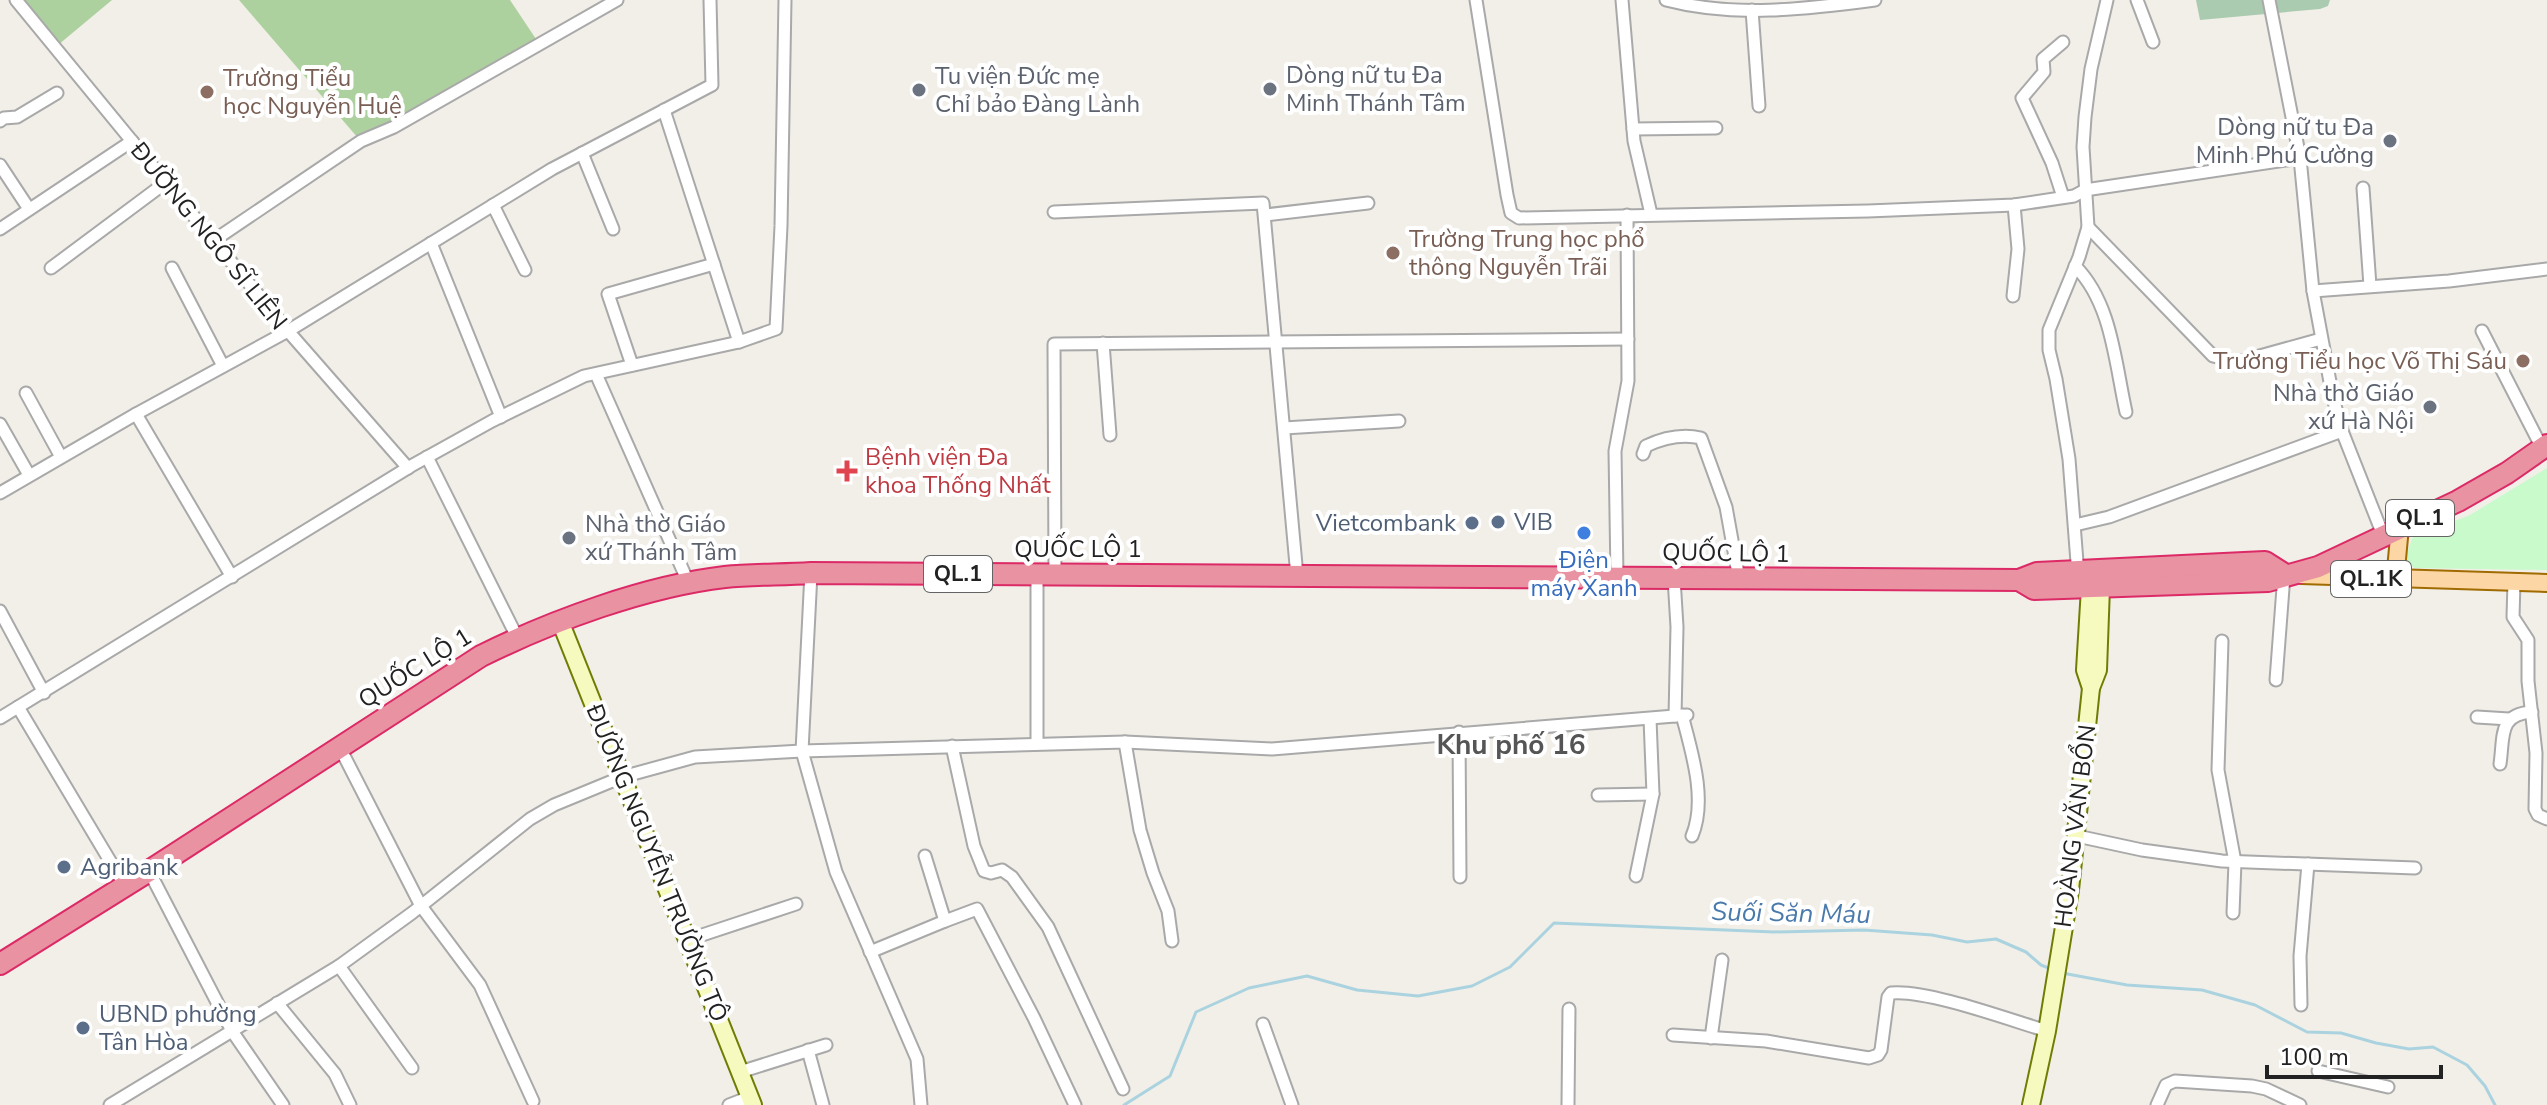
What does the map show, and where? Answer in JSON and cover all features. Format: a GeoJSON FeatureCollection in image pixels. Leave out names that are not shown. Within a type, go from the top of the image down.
{"type":"FeatureCollection","features":[{"type":"Feature","properties":{"kind":"highway","name":"QL.1"},"geometry":{"type":"LineString","coordinates":[[2284,574],[2318,567],[2458,501],[2507,473],[2544,446]]}},
{"type":"Feature","properties":{"kind":"highway","name":"QUỐC LỘ 1"},"geometry":{"type":"LineString","coordinates":[[0,964],[481,656],[560,621],[724,577],[811,573],[2019,580],[2037,573],[2089,580],[2265,562],[2284,574]]}},
{"type":"Feature","properties":{"kind":"main road"},"geometry":{"type":"LineString","coordinates":[[2391,531],[2395,580]]}},
{"type":"Feature","properties":{"kind":"main road","name":"QL.1K"},"geometry":{"type":"LineString","coordinates":[[2284,574],[2547,583]]}},
{"type":"Feature","properties":{"kind":"main road","name":"HOÀNG VĂN BỔN"},"geometry":{"type":"LineString","coordinates":[[2031,1105],[2057,971],[2077,836],[2091,688],[2098,670],[2089,580]]}},
{"type":"Feature","properties":{"kind":"main road","name":"ĐƯỜNG NGUYỄN TRƯỜNG TỘ"},"geometry":{"type":"LineString","coordinates":[[560,621],[752,1101]]}},
{"type":"Feature","properties":{"kind":"street","name":"ĐƯỜNG NGÔ SĨ LIÊN"},"geometry":{"type":"LineString","coordinates":[[16,0],[288,331],[408,468]]}},
{"type":"Feature","properties":{"kind":"street"},"geometry":{"type":"LineString","coordinates":[[213,241],[361,141],[394,127],[617,0]]}},
{"type":"Feature","properties":{"kind":"street"},"geometry":{"type":"LineString","coordinates":[[0,493],[288,331],[582,153],[712,85],[710,0]]}},
{"type":"Feature","properties":{"kind":"street"},"geometry":{"type":"LineString","coordinates":[[0,718],[408,468],[501,417],[584,376],[739,342],[776,329],[785,0]]}},
{"type":"Feature","properties":{"kind":"street"},"geometry":{"type":"LineString","coordinates":[[1476,0],[1511,213],[1519,218],[2014,205],[2085,190],[2300,158]]}},
{"type":"Feature","properties":{"kind":"street"},"geometry":{"type":"LineString","coordinates":[[1622,0],[1633,129],[1651,214]]}},
{"type":"Feature","properties":{"kind":"street"},"geometry":{"type":"LineString","coordinates":[[1666,0],[1778,11],[1875,0]]}},
{"type":"Feature","properties":{"kind":"street"},"geometry":{"type":"LineString","coordinates":[[2089,580],[2075,525],[2067,446],[2049,350],[2049,330],[2088,227],[2083,147],[2085,117],[2091,69],[2107,0]]}},
{"type":"Feature","properties":{"kind":"street"},"geometry":{"type":"LineString","coordinates":[[2137,0],[2153,42]]}},
{"type":"Feature","properties":{"kind":"street"},"geometry":{"type":"LineString","coordinates":[[2269,0],[2300,158],[2313,291],[2321,339],[2342,431],[2391,531]]}},
{"type":"Feature","properties":{"kind":"street"},"geometry":{"type":"LineString","coordinates":[[1752,10],[1759,106]]}},
{"type":"Feature","properties":{"kind":"street"},"geometry":{"type":"LineString","coordinates":[[2063,42],[2043,59],[2044,72],[2022,98],[2052,163],[2063,197]]}},
{"type":"Feature","properties":{"kind":"street"},"geometry":{"type":"LineString","coordinates":[[0,121],[17,117],[57,93]]}},
{"type":"Feature","properties":{"kind":"street"},"geometry":{"type":"LineString","coordinates":[[664,110],[739,342]]}},
{"type":"Feature","properties":{"kind":"street"},"geometry":{"type":"LineString","coordinates":[[1633,129],[1716,128]]}},
{"type":"Feature","properties":{"kind":"street"},"geometry":{"type":"LineString","coordinates":[[0,229],[132,141]]}},
{"type":"Feature","properties":{"kind":"street"},"geometry":{"type":"LineString","coordinates":[[582,153],[613,229]]}},
{"type":"Feature","properties":{"kind":"street"},"geometry":{"type":"LineString","coordinates":[[0,165],[29,209]]}},
{"type":"Feature","properties":{"kind":"street"},"geometry":{"type":"LineString","coordinates":[[51,268],[165,183]]}},
{"type":"Feature","properties":{"kind":"street"},"geometry":{"type":"LineString","coordinates":[[2363,188],[2370,286]]}},
{"type":"Feature","properties":{"kind":"street"},"geometry":{"type":"LineString","coordinates":[[1054,212],[1262,202],[1297,576]]}},
{"type":"Feature","properties":{"kind":"street"},"geometry":{"type":"LineString","coordinates":[[1265,215],[1368,203]]}},
{"type":"Feature","properties":{"kind":"street"},"geometry":{"type":"LineString","coordinates":[[493,205],[525,270]]}},
{"type":"Feature","properties":{"kind":"street"},"geometry":{"type":"LineString","coordinates":[[2013,296],[2018,249],[2014,205]]}},
{"type":"Feature","properties":{"kind":"street"},"geometry":{"type":"LineString","coordinates":[[1617,576],[1615,451],[1628,381],[1627,215]]}},
{"type":"Feature","properties":{"kind":"street"},"geometry":{"type":"LineString","coordinates":[[2088,227],[2213,356],[2238,362],[2321,339]]}},
{"type":"Feature","properties":{"kind":"street"},"geometry":{"type":"LineString","coordinates":[[431,243],[501,417]]}},
{"type":"Feature","properties":{"kind":"street"},"geometry":{"type":"LineString","coordinates":[[632,365],[608,294],[714,264]]}},
{"type":"Feature","properties":{"kind":"street"},"geometry":{"type":"LineString","coordinates":[[2075,266],[2090,281],[2099,298],[2126,412]]}},
{"type":"Feature","properties":{"kind":"street"},"geometry":{"type":"LineString","coordinates":[[172,268],[223,366]]}},
{"type":"Feature","properties":{"kind":"street"},"geometry":{"type":"LineString","coordinates":[[2313,291],[2547,269]]}},
{"type":"Feature","properties":{"kind":"street"},"geometry":{"type":"LineString","coordinates":[[2482,331],[2544,446]]}},
{"type":"Feature","properties":{"kind":"street"},"geometry":{"type":"LineString","coordinates":[[1037,744],[1054,344],[1628,339]]}},
{"type":"Feature","properties":{"kind":"street"},"geometry":{"type":"LineString","coordinates":[[1103,343],[1110,435]]}},
{"type":"Feature","properties":{"kind":"street"},"geometry":{"type":"LineString","coordinates":[[596,374],[689,584]]}},
{"type":"Feature","properties":{"kind":"street"},"geometry":{"type":"LineString","coordinates":[[26,393],[61,457]]}},
{"type":"Feature","properties":{"kind":"street"},"geometry":{"type":"LineString","coordinates":[[136,414],[232,577]]}},
{"type":"Feature","properties":{"kind":"street"},"geometry":{"type":"LineString","coordinates":[[1284,428],[1399,421]]}},
{"type":"Feature","properties":{"kind":"street"},"geometry":{"type":"LineString","coordinates":[[0,424],[29,475]]}},
{"type":"Feature","properties":{"kind":"street"},"geometry":{"type":"LineString","coordinates":[[2075,525],[2109,517],[2342,431]]}},
{"type":"Feature","properties":{"kind":"street"},"geometry":{"type":"LineString","coordinates":[[1643,454],[1646,446],[1658,440],[1687,436],[1701,438],[1726,507],[1739,579]]}},
{"type":"Feature","properties":{"kind":"street"},"geometry":{"type":"LineString","coordinates":[[427,457],[518,639]]}},
{"type":"Feature","properties":{"kind":"street"},"geometry":{"type":"LineString","coordinates":[[811,573],[802,751],[836,872],[917,1059],[921,1105]]}},
{"type":"Feature","properties":{"kind":"street"},"geometry":{"type":"LineString","coordinates":[[2276,680],[2284,574]]}},
{"type":"Feature","properties":{"kind":"street"},"geometry":{"type":"LineString","coordinates":[[1674,578],[1682,715],[1699,804],[1698,821],[1692,836]]}},
{"type":"Feature","properties":{"kind":"street"},"geometry":{"type":"LineString","coordinates":[[2514,582],[2513,617],[2528,640],[2536,753],[2535,809],[2538,815],[2547,819]]}},
{"type":"Feature","properties":{"kind":"street"},"geometry":{"type":"LineString","coordinates":[[0,611],[44,693]]}},
{"type":"Feature","properties":{"kind":"street"},"geometry":{"type":"LineString","coordinates":[[2222,641],[2218,770],[2235,862],[2233,913]]}},
{"type":"Feature","properties":{"kind":"street"},"geometry":{"type":"LineString","coordinates":[[18,707],[125,886]]}},
{"type":"Feature","properties":{"kind":"street"},"geometry":{"type":"LineString","coordinates":[[2500,764],[2505,726],[2509,719],[2518,713],[2532,712]]}},
{"type":"Feature","properties":{"kind":"street"},"geometry":{"type":"LineString","coordinates":[[110,1105],[128,1100],[232,1031],[339,966],[421,906],[530,819],[554,805],[622,777],[695,757],[1125,742],[1272,749],[1682,715]]}},
{"type":"Feature","properties":{"kind":"street"},"geometry":{"type":"LineString","coordinates":[[2477,717],[2509,719]]}},
{"type":"Feature","properties":{"kind":"street"},"geometry":{"type":"LineString","coordinates":[[1636,876],[1653,794],[1650,719]]}},
{"type":"Feature","properties":{"kind":"street"},"geometry":{"type":"LineString","coordinates":[[1459,732],[1460,877]]}},
{"type":"Feature","properties":{"kind":"street"},"geometry":{"type":"LineString","coordinates":[[1125,742],[1140,830],[1165,902],[1172,941]]}},
{"type":"Feature","properties":{"kind":"street"},"geometry":{"type":"LineString","coordinates":[[339,746],[421,906],[480,985],[533,1101]]}},
{"type":"Feature","properties":{"kind":"street"},"geometry":{"type":"LineString","coordinates":[[952,746],[974,846],[984,871],[1002,870],[1012,877],[1048,927],[1123,1089]]}},
{"type":"Feature","properties":{"kind":"street"},"geometry":{"type":"LineString","coordinates":[[1598,795],[1653,794]]}},
{"type":"Feature","properties":{"kind":"street"},"geometry":{"type":"LineString","coordinates":[[2077,836],[2142,850],[2235,862],[2415,868]]}},
{"type":"Feature","properties":{"kind":"street"},"geometry":{"type":"LineString","coordinates":[[925,856],[945,921]]}},
{"type":"Feature","properties":{"kind":"street"},"geometry":{"type":"LineString","coordinates":[[2301,1005],[2300,956],[2308,864]]}},
{"type":"Feature","properties":{"kind":"street"},"geometry":{"type":"LineString","coordinates":[[149,871],[232,1031],[283,1105]]}},
{"type":"Feature","properties":{"kind":"street"},"geometry":{"type":"LineString","coordinates":[[687,940],[796,904]]}},
{"type":"Feature","properties":{"kind":"street"},"geometry":{"type":"LineString","coordinates":[[870,952],[977,909],[1075,1105]]}},
{"type":"Feature","properties":{"kind":"street"},"geometry":{"type":"LineString","coordinates":[[1711,1038],[1722,960]]}},
{"type":"Feature","properties":{"kind":"street"},"geometry":{"type":"LineString","coordinates":[[339,966],[412,1068]]}},
{"type":"Feature","properties":{"kind":"street"},"geometry":{"type":"LineString","coordinates":[[1673,1035],[1766,1041],[1869,1058],[1878,1055],[1881,1050],[1888,997],[1898,992],[1935,999],[2047,1031]]}},
{"type":"Feature","properties":{"kind":"street"},"geometry":{"type":"LineString","coordinates":[[277,1003],[335,1074],[350,1105]]}},
{"type":"Feature","properties":{"kind":"street"},"geometry":{"type":"LineString","coordinates":[[1568,1105],[1569,1009]]}},
{"type":"Feature","properties":{"kind":"street"},"geometry":{"type":"LineString","coordinates":[[1263,1024],[1292,1105]]}},
{"type":"Feature","properties":{"kind":"street"},"geometry":{"type":"LineString","coordinates":[[740,1072],[826,1045]]}},
{"type":"Feature","properties":{"kind":"street"},"geometry":{"type":"LineString","coordinates":[[808,1050],[823,1105]]}},
{"type":"Feature","properties":{"kind":"street"},"geometry":{"type":"LineString","coordinates":[[2318,1071],[2388,1087]]}},
{"type":"Feature","properties":{"kind":"street"},"geometry":{"type":"LineString","coordinates":[[2157,1105],[2166,1085],[2175,1081],[2252,1086],[2300,1105]]}},
{"type":"Feature","properties":{"kind":"street"},"geometry":{"type":"LineString","coordinates":[[729,1105],[752,1101]]}},
{"type":"Feature","properties":{"kind":"green space"},"geometry":{"type":"Polygon","coordinates":[[[21,0],[112,0],[58,45],[21,0]]]}},
{"type":"Feature","properties":{"kind":"green space"},"geometry":{"type":"Polygon","coordinates":[[[239,0],[510,0],[538,42],[392,123],[358,138],[239,0]]]}},
{"type":"Feature","properties":{"kind":"green space"},"geometry":{"type":"Polygon","coordinates":[[[2196,0],[2330,0],[2328,6],[2320,9],[2200,20],[2196,0]]]}},
{"type":"Feature","properties":{"kind":"green space"},"geometry":{"type":"Polygon","coordinates":[[[2547,468],[2547,570],[2415,568],[2407,564],[2412,538],[2470,515],[2547,468]]]}},
{"type":"Feature","properties":{"kind":"waterway","name":"Suối Săn Máu"},"geometry":{"type":"LineString","coordinates":[[1124,1105],[1170,1076],[1196,1012],[1249,988],[1307,976],[1357,990],[1418,996],[1472,986],[1510,967],[1554,923],[1774,932],[1864,930],[1932,935],[1967,942],[1996,939],[2026,952],[2051,969]]}},
{"type":"Feature","properties":{"kind":"waterway","name":"Suối Săn Máu"},"geometry":{"type":"LineString","coordinates":[[2062,973],[2127,985],[2202,990],[2255,1005],[2307,1032],[2341,1033],[2409,1049],[2433,1047],[2467,1065],[2485,1086],[2495,1105]]}},
{"type":"Feature","properties":{"kind":"place","name":"Dòng nữ tu Đa Minh Thánh Tâm"},"geometry":{"type":"Point","coordinates":[1270,89]}},
{"type":"Feature","properties":{"kind":"place","name":"Tu viện Đức mẹ Chỉ bảo Đàng Lành"},"geometry":{"type":"Point","coordinates":[919,90]}},
{"type":"Feature","properties":{"kind":"place","name":"Trường Tiểu học Nguyễn Huệ"},"geometry":{"type":"Point","coordinates":[207,92]}},
{"type":"Feature","properties":{"kind":"place","name":"Dòng nữ tu Đa Minh Phú Cường"},"geometry":{"type":"Point","coordinates":[2390,141]}},
{"type":"Feature","properties":{"kind":"place","name":"Trường Trung học phổ thông Nguyễn Trãi"},"geometry":{"type":"Point","coordinates":[1393,253]}},
{"type":"Feature","properties":{"kind":"place","name":"Trường Tiểu học Võ Thị Sáu"},"geometry":{"type":"Point","coordinates":[2523,361]}},
{"type":"Feature","properties":{"kind":"place","name":"Nhà thờ Giáo xứ Hà Nội"},"geometry":{"type":"Point","coordinates":[2430,407]}},
{"type":"Feature","properties":{"kind":"place","name":"Bệnh viện Đa khoa Thống Nhất"},"geometry":{"type":"Point","coordinates":[847,471]}},
{"type":"Feature","properties":{"kind":"place","name":"VIB"},"geometry":{"type":"Point","coordinates":[1498,522]}},
{"type":"Feature","properties":{"kind":"place","name":"Vietcombank"},"geometry":{"type":"Point","coordinates":[1472,523]}},
{"type":"Feature","properties":{"kind":"place","name":"Điện máy Xanh"},"geometry":{"type":"Point","coordinates":[1584,533]}},
{"type":"Feature","properties":{"kind":"place","name":"Nhà thờ Giáo xứ Thánh Tâm"},"geometry":{"type":"Point","coordinates":[569,538]}},
{"type":"Feature","properties":{"kind":"place","name":"Agribank"},"geometry":{"type":"Point","coordinates":[64,867]}},
{"type":"Feature","properties":{"kind":"place","name":"UBND phường Tân Hòa"},"geometry":{"type":"Point","coordinates":[83,1028]}},
{"type":"Feature","properties":{"kind":"district","name":"Khu phố 16"},"geometry":{"type":"Point","coordinates":[1511,745]}}]}
